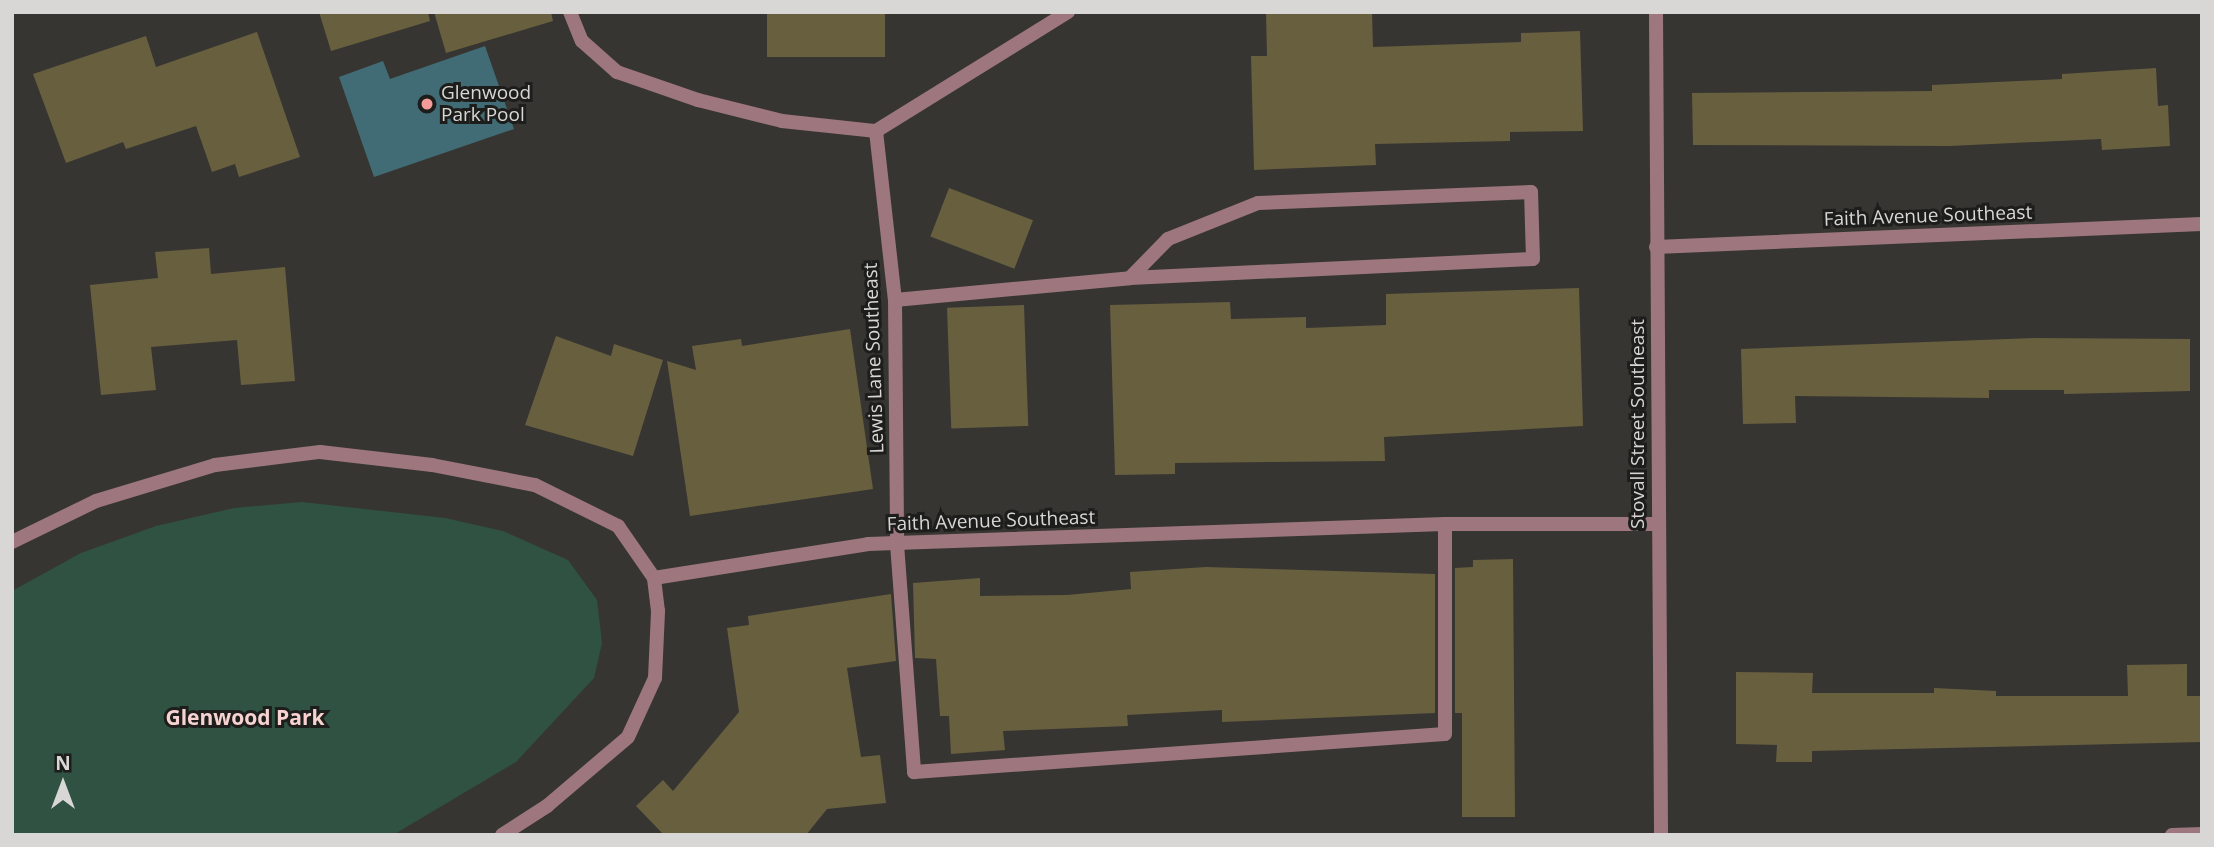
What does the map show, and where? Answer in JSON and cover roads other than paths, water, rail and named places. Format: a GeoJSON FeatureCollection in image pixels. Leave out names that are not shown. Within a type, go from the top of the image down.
{"type":"FeatureCollection","features":[{"type":"Feature","properties":{"kind":"street"},"geometry":{"type":"LineString","coordinates":[[570,12],[582,41],[617,72],[698,100],[782,121],[876,131],[1068,12]]}},
{"type":"Feature","properties":{"kind":"street","name":"Stovall Street Southeast"},"geometry":{"type":"LineString","coordinates":[[1656,12],[1661,835]]}},
{"type":"Feature","properties":{"kind":"street","name":"Lewis Lane Southeast"},"geometry":{"type":"LineString","coordinates":[[876,131],[895,300],[897,544],[914,772],[1446,734],[1446,524]]}},
{"type":"Feature","properties":{"kind":"street"},"geometry":{"type":"LineString","coordinates":[[895,300],[1130,278],[1533,259],[1531,192],[1258,203],[1168,239],[1130,278]]}},
{"type":"Feature","properties":{"kind":"street","name":"Faith Avenue Southeast"},"geometry":{"type":"LineString","coordinates":[[1657,247],[2202,224]]}},
{"type":"Feature","properties":{"kind":"street"},"geometry":{"type":"LineString","coordinates":[[12,542],[96,500],[215,465],[320,452],[432,465],[535,485],[618,526],[654,578],[658,611],[655,678],[628,737],[547,806],[502,835]]}},
{"type":"Feature","properties":{"kind":"street","name":"Faith Avenue Southeast"},"geometry":{"type":"LineString","coordinates":[[654,578],[868,544],[1446,524],[1658,524]]}},
{"type":"Feature","properties":{"kind":"street"},"geometry":{"type":"LineString","coordinates":[[2172,835],[2202,834]]}},
{"type":"Feature","properties":{"kind":"water","name":"Glenwood Park Pool"},"geometry":{"type":"Polygon","coordinates":[[[485,46],[514,129],[374,177],[339,77],[383,61],[390,79],[485,46]]]}},
{"type":"Feature","properties":{"kind":"place","name":"Glenwood Park Pool"},"geometry":{"type":"Point","coordinates":[427,104]}},
{"type":"Feature","properties":{"kind":"district","name":"Glenwood Park"},"geometry":{"type":"Point","coordinates":[245,717]}}]}
